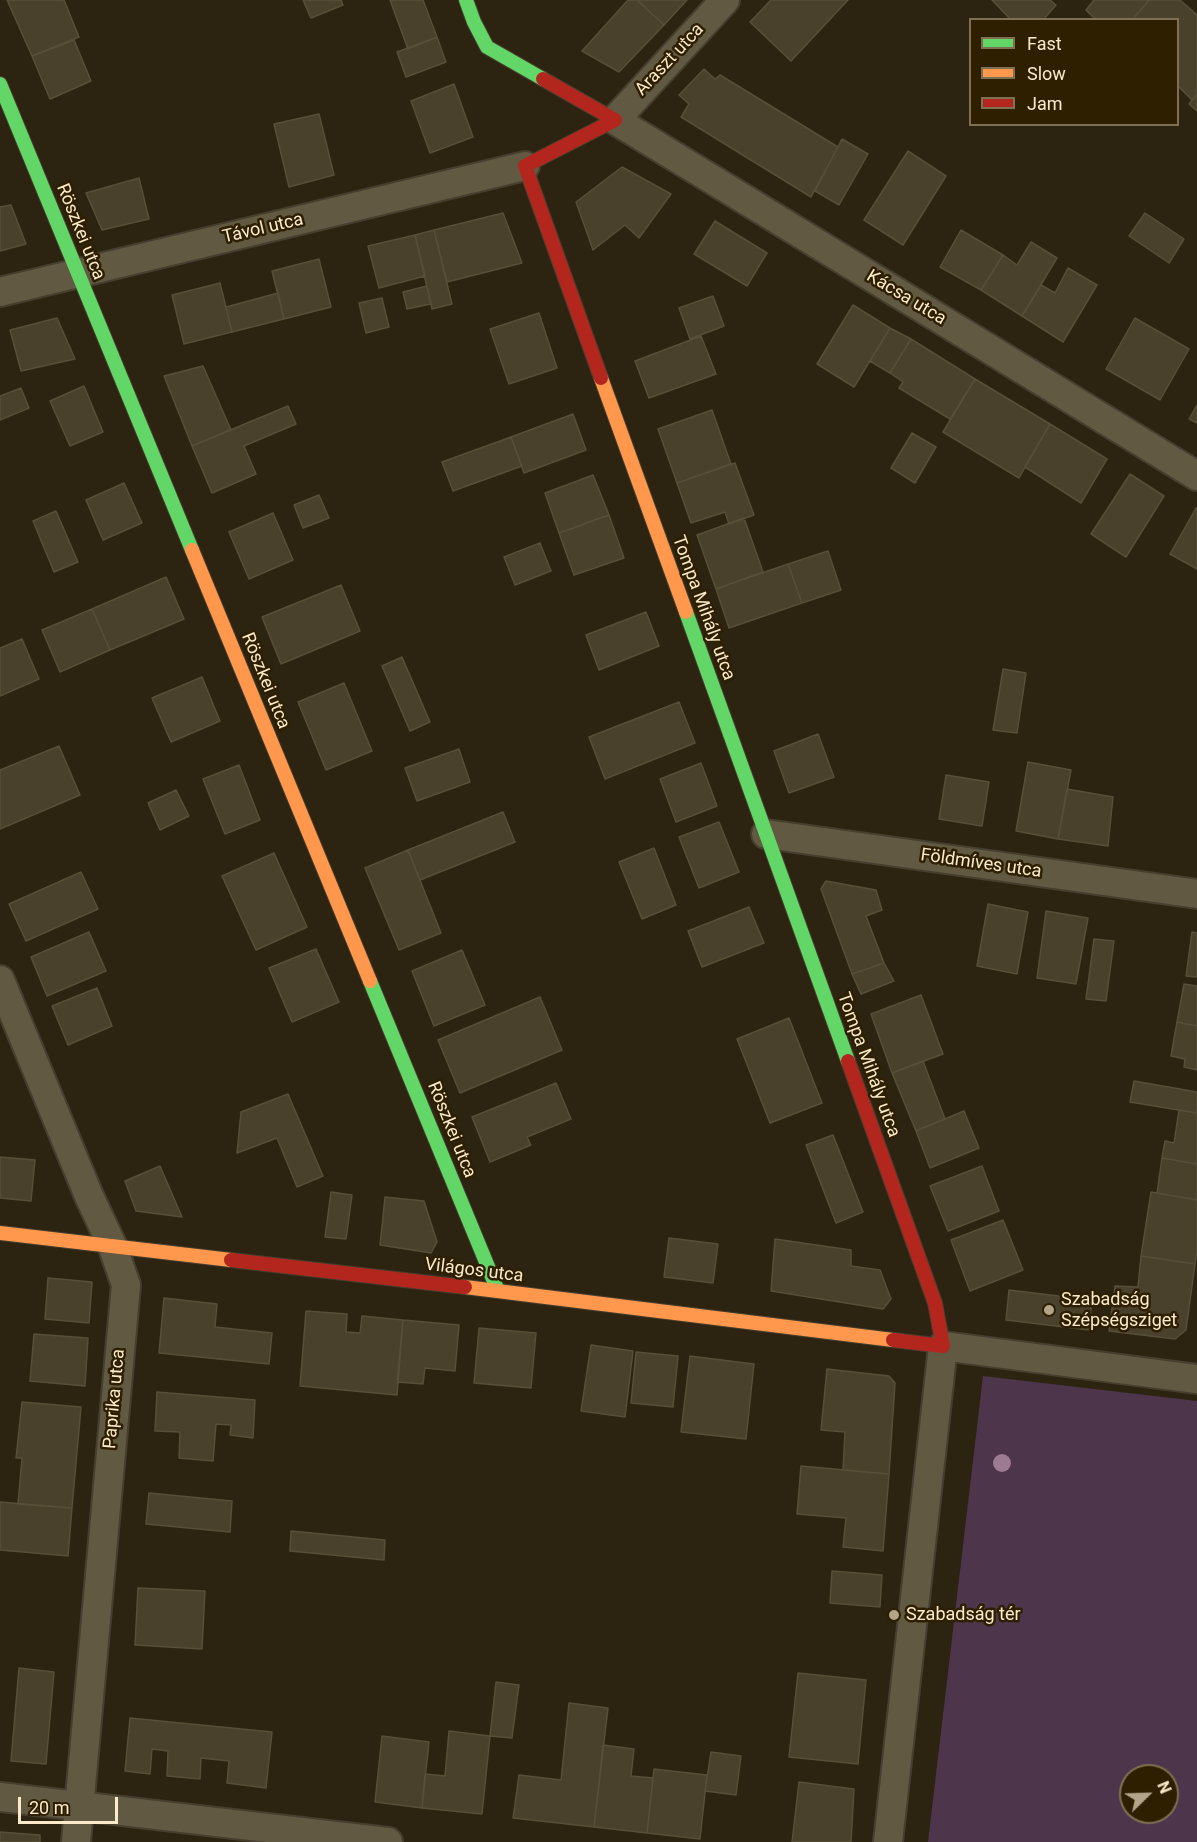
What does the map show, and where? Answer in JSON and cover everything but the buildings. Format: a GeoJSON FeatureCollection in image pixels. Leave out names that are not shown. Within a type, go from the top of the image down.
{"type":"FeatureCollection","features":[{"type":"Feature","properties":{"kind":"street"},"geometry":{"type":"LineString","coordinates":[[466,0],[487,47],[615,120]]}},
{"type":"Feature","properties":{"kind":"street","name":"Araszt utca"},"geometry":{"type":"LineString","coordinates":[[615,120],[725,0]]}},
{"type":"Feature","properties":{"kind":"street","name":"Röszkei utca"},"geometry":{"type":"LineString","coordinates":[[0,84],[498,1292]]}},
{"type":"Feature","properties":{"kind":"street"},"geometry":{"type":"LineString","coordinates":[[525,166],[615,120]]}},
{"type":"Feature","properties":{"kind":"street","name":"Kácsa utca"},"geometry":{"type":"LineString","coordinates":[[615,120],[1197,476]]}},
{"type":"Feature","properties":{"kind":"street","name":"Távol utca"},"geometry":{"type":"LineString","coordinates":[[0,291],[525,166]]}},
{"type":"Feature","properties":{"kind":"street","name":"Tompa Mihály utca"},"geometry":{"type":"LineString","coordinates":[[525,166],[934,1303],[943,1346]]}},
{"type":"Feature","properties":{"kind":"street","name":"Földmíves utca"},"geometry":{"type":"LineString","coordinates":[[766,834],[1197,894]]}},
{"type":"Feature","properties":{"kind":"street","name":"Paprika utca"},"geometry":{"type":"LineString","coordinates":[[0,980],[89,1196],[112,1245],[126,1285],[76,1842]]}},
{"type":"Feature","properties":{"kind":"street","name":"Világos utca"},"geometry":{"type":"LineString","coordinates":[[0,1233],[943,1346]]}},
{"type":"Feature","properties":{"kind":"street"},"geometry":{"type":"LineString","coordinates":[[888,1842],[943,1346],[1197,1379]]}},
{"type":"Feature","properties":{"kind":"street"},"geometry":{"type":"LineString","coordinates":[[0,1797],[388,1842]]}},
{"type":"Feature","properties":{"kind":"shaded area"},"geometry":{"type":"Polygon","coordinates":[[[983,1376],[1197,1401],[1197,1842],[928,1842],[983,1376]]]}},
{"type":"Feature","properties":{"kind":"traffic: fast"},"geometry":{"type":"LineString","coordinates":[[466,0],[487,47],[543,79]]}},
{"type":"Feature","properties":{"kind":"traffic: fast"},"geometry":{"type":"LineString","coordinates":[[0,84],[192,550]]}},
{"type":"Feature","properties":{"kind":"traffic: fast"},"geometry":{"type":"LineString","coordinates":[[686,612],[848,1061]]}},
{"type":"Feature","properties":{"kind":"traffic: fast"},"geometry":{"type":"LineString","coordinates":[[370,981],[498,1291]]}},
{"type":"Feature","properties":{"kind":"traffic: slow"},"geometry":{"type":"LineString","coordinates":[[601,378],[686,612]]}},
{"type":"Feature","properties":{"kind":"traffic: slow"},"geometry":{"type":"LineString","coordinates":[[192,550],[370,981]]}},
{"type":"Feature","properties":{"kind":"traffic: slow"},"geometry":{"type":"LineString","coordinates":[[0,1233],[231,1260]]}},
{"type":"Feature","properties":{"kind":"traffic: slow"},"geometry":{"type":"LineString","coordinates":[[465,1287],[893,1340]]}},
{"type":"Feature","properties":{"kind":"traffic: jam"},"geometry":{"type":"LineString","coordinates":[[543,79],[615,120],[525,166],[601,378]]}},
{"type":"Feature","properties":{"kind":"traffic: jam"},"geometry":{"type":"LineString","coordinates":[[848,1061],[935,1303],[943,1346],[893,1340]]}},
{"type":"Feature","properties":{"kind":"traffic: jam"},"geometry":{"type":"LineString","coordinates":[[231,1260],[465,1287]]}},
{"type":"Feature","properties":{"kind":"place","name":"Szabadság Szépségsziget"},"geometry":{"type":"Point","coordinates":[1049,1310]}},
{"type":"Feature","properties":{"kind":"place","name":"Szabadság tér"},"geometry":{"type":"Point","coordinates":[894,1615]}}]}
